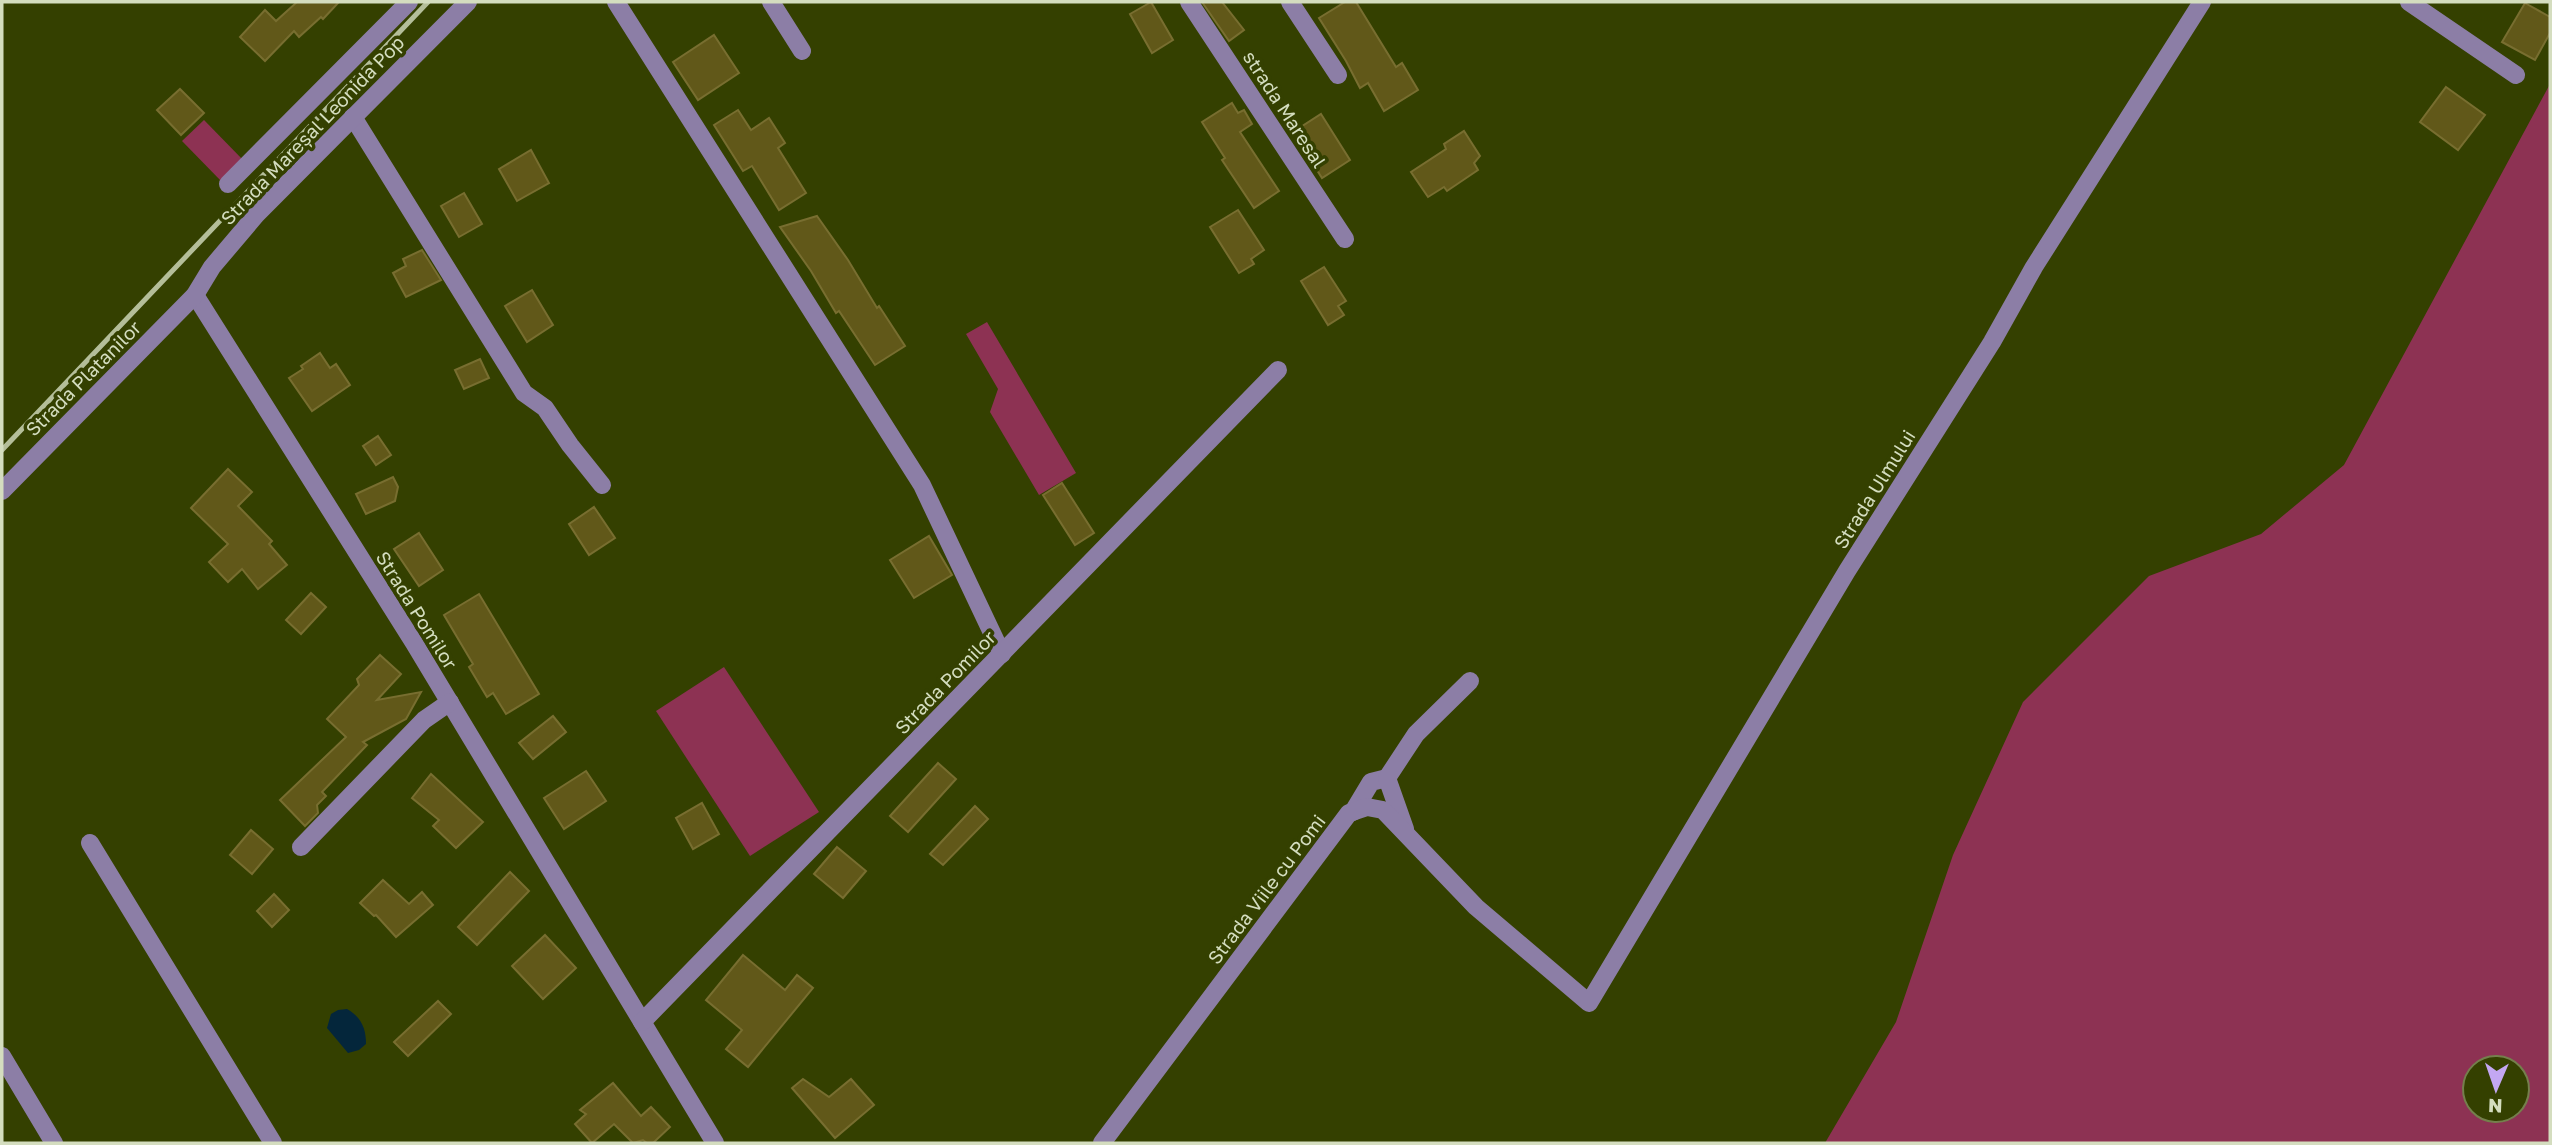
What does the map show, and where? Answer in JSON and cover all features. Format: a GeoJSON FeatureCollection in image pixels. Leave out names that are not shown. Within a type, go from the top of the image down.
{"type":"FeatureCollection","features":[{"type":"Feature","properties":{"kind":"street"},"geometry":{"type":"LineString","coordinates":[[228,184],[409,2]]}},
{"type":"Feature","properties":{"kind":"street","name":"Strada Mareșal Leonida Pop"},"geometry":{"type":"LineString","coordinates":[[195,295],[212,267],[256,215],[468,2]]}},
{"type":"Feature","properties":{"kind":"street"},"geometry":{"type":"LineString","coordinates":[[616,2],[922,485],[1002,654]]}},
{"type":"Feature","properties":{"kind":"street"},"geometry":{"type":"LineString","coordinates":[[771,2],[802,51]]}},
{"type":"Feature","properties":{"kind":"street","name":"strada Maresal"},"geometry":{"type":"LineString","coordinates":[[1189,2],[1345,239]]}},
{"type":"Feature","properties":{"kind":"street"},"geometry":{"type":"LineString","coordinates":[[1290,2],[1338,75]]}},
{"type":"Feature","properties":{"kind":"street","name":"Strada Ulmului"},"geometry":{"type":"LineString","coordinates":[[1589,1003],[1847,571],[1992,342],[2034,267],[2202,2]]}},
{"type":"Feature","properties":{"kind":"street"},"geometry":{"type":"LineString","coordinates":[[2409,2],[2515,75]]}},
{"type":"Feature","properties":{"kind":"street"},"geometry":{"type":"LineString","coordinates":[[353,117],[524,393],[545,408],[569,445],[601,485]]}},
{"type":"Feature","properties":{"kind":"street","name":"Strada Pomilor"},"geometry":{"type":"LineString","coordinates":[[195,295],[450,702],[715,1143]]}},
{"type":"Feature","properties":{"kind":"street","name":"Strada Platanilor"},"geometry":{"type":"LineString","coordinates":[[2,491],[195,295]]}},
{"type":"Feature","properties":{"kind":"street","name":"Strada Pomilor"},"geometry":{"type":"LineString","coordinates":[[642,1022],[1278,370]]}},
{"type":"Feature","properties":{"kind":"street"},"geometry":{"type":"LineString","coordinates":[[1353,812],[1371,782],[1387,779],[1416,734],[1470,681]]}},
{"type":"Feature","properties":{"kind":"street"},"geometry":{"type":"LineString","coordinates":[[300,848],[424,720],[450,702]]}},
{"type":"Feature","properties":{"kind":"street"},"geometry":{"type":"LineString","coordinates":[[1387,779],[1408,835]]}},
{"type":"Feature","properties":{"kind":"street","name":"Strada Viile cu Pomi"},"geometry":{"type":"LineString","coordinates":[[1102,1143],[1349,813],[1367,807],[1383,810],[1476,907],[1589,1003]]}},
{"type":"Feature","properties":{"kind":"street"},"geometry":{"type":"LineString","coordinates":[[90,843],[273,1143]]}},
{"type":"Feature","properties":{"kind":"street"},"geometry":{"type":"LineString","coordinates":[[2,1056],[54,1143]]}},
{"type":"Feature","properties":{"kind":"shaded area"},"geometry":{"type":"Polygon","coordinates":[[[2550,84],[2550,1143],[1825,1143],[1896,1022],[1953,855],[2023,702],[2149,576],[2261,534],[2344,465],[2550,84]]]}},
{"type":"Feature","properties":{"kind":"shaded area"},"geometry":{"type":"Polygon","coordinates":[[[204,120],[244,161],[222,182],[182,141],[204,120]]]}},
{"type":"Feature","properties":{"kind":"shaded area"},"geometry":{"type":"Polygon","coordinates":[[[987,322],[1076,473],[1039,495],[990,412],[998,389],[966,334],[987,322]]]}},
{"type":"Feature","properties":{"kind":"shaded area"},"geometry":{"type":"Polygon","coordinates":[[[724,667],[819,812],[750,856],[656,711],[724,667]]]}},
{"type":"Feature","properties":{"kind":"water"},"geometry":{"type":"Polygon","coordinates":[[[347,1009],[362,1024],[366,1044],[359,1050],[348,1053],[327,1028],[331,1014],[347,1009]]]}},
{"type":"Feature","properties":{"kind":"building"},"geometry":{"type":"Polygon","coordinates":[[[297,2],[339,2],[323,19],[321,17],[299,37],[294,31],[265,61],[240,37],[265,10],[276,21],[297,2]]]}},
{"type":"Feature","properties":{"kind":"building"},"geometry":{"type":"Polygon","coordinates":[[[1151,2],[1173,40],[1152,53],[1130,14],[1151,2]]]}},
{"type":"Feature","properties":{"kind":"building"},"geometry":{"type":"Polygon","coordinates":[[[1202,2],[1222,2],[1244,30],[1229,41],[1202,2]]]}},
{"type":"Feature","properties":{"kind":"building"},"geometry":{"type":"Polygon","coordinates":[[[1345,2],[1356,2],[1396,67],[1402,63],[1418,90],[1384,111],[1368,83],[1360,88],[1319,18],[1345,2]]]}},
{"type":"Feature","properties":{"kind":"building"},"geometry":{"type":"Polygon","coordinates":[[[2525,3],[2550,17],[2550,33],[2535,60],[2502,42],[2525,3]]]}},
{"type":"Feature","properties":{"kind":"building"},"geometry":{"type":"Polygon","coordinates":[[[714,35],[739,73],[698,100],[673,62],[714,35]]]}},
{"type":"Feature","properties":{"kind":"building"},"geometry":{"type":"Polygon","coordinates":[[[2446,87],[2485,115],[2458,150],[2420,122],[2446,87]]]}},
{"type":"Feature","properties":{"kind":"building"},"geometry":{"type":"Polygon","coordinates":[[[180,89],[204,113],[181,135],[157,110],[180,89]]]}},
{"type":"Feature","properties":{"kind":"building"},"geometry":{"type":"Polygon","coordinates":[[[1232,103],[1238,113],[1244,110],[1252,124],[1240,132],[1279,191],[1254,208],[1222,160],[1225,158],[1202,122],[1232,103]]]}},
{"type":"Feature","properties":{"kind":"building"},"geometry":{"type":"Polygon","coordinates":[[[738,110],[751,130],[769,118],[785,143],[778,148],[806,193],[779,210],[752,166],[743,171],[714,125],[738,110]]]}},
{"type":"Feature","properties":{"kind":"building"},"geometry":{"type":"Polygon","coordinates":[[[1321,114],[1350,160],[1322,178],[1293,132],[1321,114]]]}},
{"type":"Feature","properties":{"kind":"building"},"geometry":{"type":"Polygon","coordinates":[[[1464,131],[1480,156],[1474,163],[1478,170],[1447,191],[1444,187],[1428,197],[1411,172],[1446,149],[1444,144],[1464,131]]]}},
{"type":"Feature","properties":{"kind":"building"},"geometry":{"type":"Polygon","coordinates":[[[531,150],[549,183],[517,201],[499,169],[531,150]]]}},
{"type":"Feature","properties":{"kind":"building"},"geometry":{"type":"Polygon","coordinates":[[[464,193],[482,224],[459,237],[441,206],[464,193]]]}},
{"type":"Feature","properties":{"kind":"building"},"geometry":{"type":"Polygon","coordinates":[[[1238,210],[1264,250],[1251,259],[1254,264],[1239,273],[1210,227],[1238,210]]]}},
{"type":"Feature","properties":{"kind":"building"},"geometry":{"type":"Polygon","coordinates":[[[817,216],[905,346],[875,365],[839,311],[836,313],[780,227],[817,216]]]}},
{"type":"Feature","properties":{"kind":"building"},"geometry":{"type":"Polygon","coordinates":[[[422,250],[441,280],[406,297],[393,273],[406,266],[403,259],[422,250]]]}},
{"type":"Feature","properties":{"kind":"building"},"geometry":{"type":"Polygon","coordinates":[[[1324,267],[1346,301],[1338,306],[1344,315],[1328,325],[1301,281],[1324,267]]]}},
{"type":"Feature","properties":{"kind":"building"},"geometry":{"type":"Polygon","coordinates":[[[532,290],[553,325],[527,342],[505,306],[532,290]]]}},
{"type":"Feature","properties":{"kind":"building"},"geometry":{"type":"Polygon","coordinates":[[[320,353],[330,368],[336,364],[350,385],[312,411],[289,378],[320,353]]]}},
{"type":"Feature","properties":{"kind":"building"},"geometry":{"type":"Polygon","coordinates":[[[480,359],[489,378],[464,389],[455,370],[480,359]]]}},
{"type":"Feature","properties":{"kind":"building"},"geometry":{"type":"Polygon","coordinates":[[[378,436],[391,455],[376,465],[363,446],[378,436]]]}},
{"type":"Feature","properties":{"kind":"building"},"geometry":{"type":"Polygon","coordinates":[[[228,469],[252,492],[238,506],[272,541],[269,544],[287,565],[258,589],[242,569],[228,582],[209,562],[228,544],[191,508],[228,469]]]}},
{"type":"Feature","properties":{"kind":"building"},"geometry":{"type":"Polygon","coordinates":[[[393,477],[398,487],[395,501],[366,514],[356,494],[393,477]]]}},
{"type":"Feature","properties":{"kind":"building"},"geometry":{"type":"Polygon","coordinates":[[[1062,483],[1094,533],[1075,545],[1043,495],[1062,483]]]}},
{"type":"Feature","properties":{"kind":"building"},"geometry":{"type":"Polygon","coordinates":[[[594,507],[615,538],[589,555],[569,524],[594,507]]]}},
{"type":"Feature","properties":{"kind":"building"},"geometry":{"type":"Polygon","coordinates":[[[419,533],[443,570],[419,586],[394,549],[419,533]]]}},
{"type":"Feature","properties":{"kind":"building"},"geometry":{"type":"Polygon","coordinates":[[[929,536],[952,575],[914,598],[890,560],[929,536]]]}},
{"type":"Feature","properties":{"kind":"building"},"geometry":{"type":"Polygon","coordinates":[[[311,593],[326,607],[301,634],[286,620],[311,593]]]}},
{"type":"Feature","properties":{"kind":"building"},"geometry":{"type":"Polygon","coordinates":[[[479,594],[539,694],[506,714],[493,693],[487,697],[469,667],[473,664],[444,615],[479,594]]]}},
{"type":"Feature","properties":{"kind":"building"},"geometry":{"type":"Polygon","coordinates":[[[380,655],[401,674],[377,700],[421,692],[406,719],[363,742],[367,745],[322,792],[326,796],[317,805],[318,813],[305,826],[280,800],[346,737],[327,719],[359,685],[357,679],[380,655]]]}},
{"type":"Feature","properties":{"kind":"building"},"geometry":{"type":"Polygon","coordinates":[[[553,716],[566,732],[533,759],[519,743],[553,716]]]}},
{"type":"Feature","properties":{"kind":"building"},"geometry":{"type":"Polygon","coordinates":[[[938,763],[956,779],[908,832],[890,816],[938,763]]]}},
{"type":"Feature","properties":{"kind":"building"},"geometry":{"type":"Polygon","coordinates":[[[586,771],[606,801],[564,829],[544,798],[586,771]]]}},
{"type":"Feature","properties":{"kind":"building"},"geometry":{"type":"Polygon","coordinates":[[[431,774],[483,822],[456,848],[433,826],[439,820],[412,798],[431,774]]]}},
{"type":"Feature","properties":{"kind":"building"},"geometry":{"type":"Polygon","coordinates":[[[702,803],[719,834],[693,849],[676,818],[702,803]]]}},
{"type":"Feature","properties":{"kind":"building"},"geometry":{"type":"Polygon","coordinates":[[[975,806],[988,819],[943,865],[930,854],[975,806]]]}},
{"type":"Feature","properties":{"kind":"building"},"geometry":{"type":"Polygon","coordinates":[[[251,830],[273,849],[252,874],[230,855],[251,830]]]}},
{"type":"Feature","properties":{"kind":"building"},"geometry":{"type":"Polygon","coordinates":[[[837,847],[866,871],[843,898],[814,874],[837,847]]]}},
{"type":"Feature","properties":{"kind":"building"},"geometry":{"type":"Polygon","coordinates":[[[510,872],[529,891],[477,945],[458,927],[510,872]]]}},
{"type":"Feature","properties":{"kind":"building"},"geometry":{"type":"Polygon","coordinates":[[[383,880],[409,904],[422,892],[433,905],[396,937],[376,915],[360,903],[383,880]]]}},
{"type":"Feature","properties":{"kind":"building"},"geometry":{"type":"Polygon","coordinates":[[[274,894],[289,910],[272,927],[257,911],[274,894]]]}},
{"type":"Feature","properties":{"kind":"building"},"geometry":{"type":"Polygon","coordinates":[[[545,935],[576,968],[543,999],[512,966],[545,935]]]}},
{"type":"Feature","properties":{"kind":"building"},"geometry":{"type":"Polygon","coordinates":[[[743,955],[785,990],[797,975],[813,988],[748,1067],[726,1049],[742,1030],[706,1000],[743,955]]]}},
{"type":"Feature","properties":{"kind":"building"},"geometry":{"type":"Polygon","coordinates":[[[438,1001],[451,1014],[408,1056],[394,1042],[438,1001]]]}},
{"type":"Feature","properties":{"kind":"building"},"geometry":{"type":"Polygon","coordinates":[[[803,1079],[829,1097],[851,1079],[874,1105],[835,1138],[792,1088],[803,1079]]]}},
{"type":"Feature","properties":{"kind":"building"},"geometry":{"type":"Polygon","coordinates":[[[613,1083],[641,1116],[651,1107],[670,1127],[653,1143],[643,1140],[633,1143],[614,1124],[592,1143],[575,1124],[586,1114],[580,1110],[613,1083]]]}},
{"type":"Feature","properties":{"kind":"railway"},"geometry":{"type":"LineString","coordinates":[[2,450],[428,2]]}}]}
